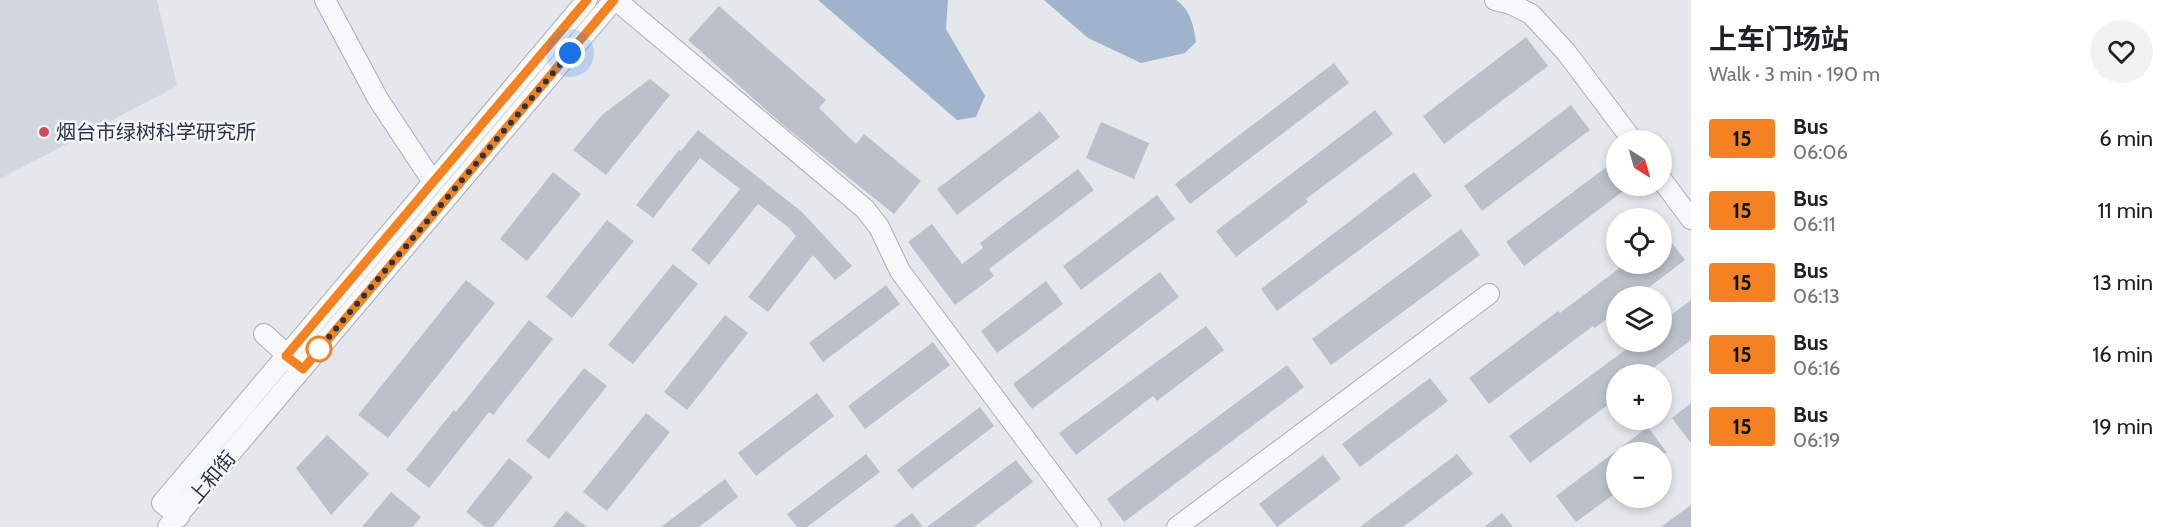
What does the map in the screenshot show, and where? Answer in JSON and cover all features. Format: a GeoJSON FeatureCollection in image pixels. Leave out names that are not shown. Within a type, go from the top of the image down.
{"type":"FeatureCollection","features":[{"type":"Feature","properties":{"kind":"street"},"geometry":{"type":"LineString","coordinates":[[325,0],[378,99],[433,182]]}},
{"type":"Feature","properties":{"kind":"street","name":"上和街"},"geometry":{"type":"LineString","coordinates":[[587,0],[162,503],[173,522],[615,0]]}},
{"type":"Feature","properties":{"kind":"street"},"geometry":{"type":"LineString","coordinates":[[615,0],[865,209],[879,227],[900,271],[1091,527]]}},
{"type":"Feature","properties":{"kind":"street"},"geometry":{"type":"LineString","coordinates":[[1495,0],[1511,4],[1531,14],[1566,52],[1625,130]]}},
{"type":"Feature","properties":{"kind":"street"},"geometry":{"type":"LineString","coordinates":[[1672,193],[1691,219]]}},
{"type":"Feature","properties":{"kind":"street"},"geometry":{"type":"LineString","coordinates":[[1177,527],[1489,294]]}},
{"type":"Feature","properties":{"kind":"street"},"geometry":{"type":"LineString","coordinates":[[264,334],[303,369]]}},
{"type":"Feature","properties":{"kind":"shaded area","name":"烟台市绿树科学研究所"},"geometry":{"type":"Polygon","coordinates":[[[0,0],[157,0],[177,86],[0,179],[0,0]]]}},
{"type":"Feature","properties":{"kind":"water"},"geometry":{"type":"Polygon","coordinates":[[[818,0],[948,0],[946,29],[985,96],[976,117],[957,120],[818,0]]]}},
{"type":"Feature","properties":{"kind":"water"},"geometry":{"type":"Polygon","coordinates":[[[1044,0],[1176,0],[1188,13],[1196,42],[1185,53],[1141,63],[1088,38],[1044,0]]]}},
{"type":"Feature","properties":{"kind":"building"},"geometry":{"type":"Polygon","coordinates":[[[719,6],[826,100],[819,108],[856,144],[864,134],[921,181],[894,214],[782,124],[688,40],[719,6]]]}},
{"type":"Feature","properties":{"kind":"building"},"geometry":{"type":"Polygon","coordinates":[[[1526,37],[1548,66],[1444,144],[1423,116],[1526,37]]]}},
{"type":"Feature","properties":{"kind":"building"},"geometry":{"type":"Polygon","coordinates":[[[1334,63],[1349,83],[1190,204],[1175,184],[1334,63]]]}},
{"type":"Feature","properties":{"kind":"building"},"geometry":{"type":"Polygon","coordinates":[[[650,79],[670,95],[606,175],[573,150],[602,115],[650,79]]]}},
{"type":"Feature","properties":{"kind":"building"},"geometry":{"type":"Polygon","coordinates":[[[1571,105],[1590,130],[1482,211],[1464,186],[1571,105]]]}},
{"type":"Feature","properties":{"kind":"building"},"geometry":{"type":"Polygon","coordinates":[[[1375,110],[1393,134],[1306,199],[1308,202],[1236,257],[1216,231],[1375,110]]]}},
{"type":"Feature","properties":{"kind":"building"},"geometry":{"type":"Polygon","coordinates":[[[1040,111],[1060,137],[957,215],[937,189],[1040,111]]]}},
{"type":"Feature","properties":{"kind":"building"},"geometry":{"type":"Polygon","coordinates":[[[1101,122],[1149,143],[1134,179],[1086,158],[1101,122]]]}},
{"type":"Feature","properties":{"kind":"building"},"geometry":{"type":"Polygon","coordinates":[[[698,130],[802,212],[852,266],[835,280],[813,255],[768,312],[748,297],[796,236],[788,227],[758,204],[709,265],[691,250],[740,189],[700,158],[653,218],[636,205],[679,150],[681,151],[698,130]]]}},
{"type":"Feature","properties":{"kind":"building"},"geometry":{"type":"Polygon","coordinates":[[[1606,167],[1606,196],[1617,196],[1524,266],[1506,242],[1606,167]]]}},
{"type":"Feature","properties":{"kind":"building"},"geometry":{"type":"Polygon","coordinates":[[[1078,169],[1094,190],[989,269],[994,276],[955,305],[908,242],[932,224],[962,264],[983,248],[980,243],[1078,169]]]}},
{"type":"Feature","properties":{"kind":"building"},"geometry":{"type":"Polygon","coordinates":[[[553,172],[581,194],[527,261],[500,239],[553,172]]]}},
{"type":"Feature","properties":{"kind":"building"},"geometry":{"type":"Polygon","coordinates":[[[1414,172],[1432,196],[1277,311],[1261,289],[1414,172]]]}},
{"type":"Feature","properties":{"kind":"building"},"geometry":{"type":"Polygon","coordinates":[[[1157,195],[1175,219],[1081,290],[1063,266],[1157,195]]]}},
{"type":"Feature","properties":{"kind":"building"},"geometry":{"type":"Polygon","coordinates":[[[607,220],[634,241],[572,318],[546,297],[607,220]]]}},
{"type":"Feature","properties":{"kind":"building"},"geometry":{"type":"Polygon","coordinates":[[[1461,229],[1480,255],[1331,365],[1312,339],[1461,229]]]}},
{"type":"Feature","properties":{"kind":"building"},"geometry":{"type":"Polygon","coordinates":[[[1672,243],[1685,260],[1672,270],[1672,243]]]}},
{"type":"Feature","properties":{"kind":"building"},"geometry":{"type":"Polygon","coordinates":[[[673,264],[698,284],[633,364],[608,345],[673,264]]]}},
{"type":"Feature","properties":{"kind":"building"},"geometry":{"type":"Polygon","coordinates":[[[1160,272],[1179,297],[1032,409],[1013,384],[1160,272]]]}},
{"type":"Feature","properties":{"kind":"building"},"geometry":{"type":"Polygon","coordinates":[[[1612,274],[1666,274],[1651,286],[1606,286],[1606,320],[1595,328],[1593,326],[1489,404],[1469,378],[1558,311],[1560,313],[1612,274]]]}},
{"type":"Feature","properties":{"kind":"building"},"geometry":{"type":"Polygon","coordinates":[[[466,280],[495,303],[388,438],[358,415],[466,280]]]}},
{"type":"Feature","properties":{"kind":"building"},"geometry":{"type":"Polygon","coordinates":[[[1046,281],[1063,304],[997,353],[981,331],[1046,281]]]}},
{"type":"Feature","properties":{"kind":"building"},"geometry":{"type":"Polygon","coordinates":[[[886,285],[900,304],[823,362],[809,343],[886,285]]]}},
{"type":"Feature","properties":{"kind":"building"},"geometry":{"type":"Polygon","coordinates":[[[1691,300],[1691,340],[1659,364],[1606,364],[1622,352],[1672,352],[1672,314],[1691,300]]]}},
{"type":"Feature","properties":{"kind":"building"},"geometry":{"type":"Polygon","coordinates":[[[725,315],[748,333],[687,410],[664,392],[725,315]]]}},
{"type":"Feature","properties":{"kind":"building"},"geometry":{"type":"Polygon","coordinates":[[[529,320],[553,339],[493,415],[489,412],[429,488],[406,470],[454,410],[456,412],[529,320]]]}},
{"type":"Feature","properties":{"kind":"building"},"geometry":{"type":"Polygon","coordinates":[[[1206,326],[1224,350],[1157,401],[1153,396],[1076,455],[1059,433],[1206,326]]]}},
{"type":"Feature","properties":{"kind":"building"},"geometry":{"type":"Polygon","coordinates":[[[933,342],[950,365],[865,429],[848,406],[933,342]]]}},
{"type":"Feature","properties":{"kind":"building"},"geometry":{"type":"Polygon","coordinates":[[[1606,364],[1606,406],[1530,463],[1509,436],[1606,364]]]}},
{"type":"Feature","properties":{"kind":"building"},"geometry":{"type":"Polygon","coordinates":[[[1287,365],[1304,387],[1124,522],[1107,499],[1287,365]]]}},
{"type":"Feature","properties":{"kind":"building"},"geometry":{"type":"Polygon","coordinates":[[[584,368],[607,386],[549,459],[526,441],[584,368]]]}},
{"type":"Feature","properties":{"kind":"building"},"geometry":{"type":"Polygon","coordinates":[[[1430,378],[1448,401],[1360,467],[1342,444],[1430,378]]]}},
{"type":"Feature","properties":{"kind":"building"},"geometry":{"type":"Polygon","coordinates":[[[817,393],[834,416],[756,476],[738,453],[817,393]]]}},
{"type":"Feature","properties":{"kind":"building"},"geometry":{"type":"Polygon","coordinates":[[[1691,403],[1691,443],[1672,418],[1691,403]]]}},
{"type":"Feature","properties":{"kind":"building"},"geometry":{"type":"Polygon","coordinates":[[[980,407],[994,426],[912,489],[897,470],[980,407]]]}},
{"type":"Feature","properties":{"kind":"building"},"geometry":{"type":"Polygon","coordinates":[[[646,413],[670,432],[607,511],[583,492],[646,413]]]}},
{"type":"Feature","properties":{"kind":"building"},"geometry":{"type":"Polygon","coordinates":[[[1644,430],[1650,430],[1659,442],[1628,442],[1644,430]]]}},
{"type":"Feature","properties":{"kind":"building"},"geometry":{"type":"Polygon","coordinates":[[[327,435],[369,474],[331,515],[296,468],[327,435]]]}},
{"type":"Feature","properties":{"kind":"building"},"geometry":{"type":"Polygon","coordinates":[[[866,454],[880,472],[807,527],[797,527],[787,514],[866,454]]]}},
{"type":"Feature","properties":{"kind":"building"},"geometry":{"type":"Polygon","coordinates":[[[1457,454],[1473,474],[1403,527],[1360,527],[1457,454]]]}},
{"type":"Feature","properties":{"kind":"building"},"geometry":{"type":"Polygon","coordinates":[[[1323,455],[1341,479],[1277,527],[1259,504],[1323,455]]]}},
{"type":"Feature","properties":{"kind":"building"},"geometry":{"type":"Polygon","coordinates":[[[509,458],[533,477],[493,527],[485,527],[466,512],[509,458]]]}},
{"type":"Feature","properties":{"kind":"building"},"geometry":{"type":"Polygon","coordinates":[[[1606,458],[1606,500],[1576,522],[1556,496],[1606,458]]]}},
{"type":"Feature","properties":{"kind":"building"},"geometry":{"type":"Polygon","coordinates":[[[1016,460],[1033,482],[974,527],[927,527],[1016,460]]]}},
{"type":"Feature","properties":{"kind":"building"},"geometry":{"type":"Polygon","coordinates":[[[725,479],[738,497],[699,527],[661,527],[725,479]]]}},
{"type":"Feature","properties":{"kind":"building"},"geometry":{"type":"Polygon","coordinates":[[[391,492],[421,517],[413,527],[362,527],[391,492]]]}},
{"type":"Feature","properties":{"kind":"building"},"geometry":{"type":"Polygon","coordinates":[[[1691,505],[1691,527],[1661,527],[1691,505]]]}},
{"type":"Feature","properties":{"kind":"building"},"geometry":{"type":"Polygon","coordinates":[[[566,511],[587,527],[553,527],[566,511]]]}},
{"type":"Feature","properties":{"kind":"building"},"geometry":{"type":"Polygon","coordinates":[[[912,513],[923,527],[893,527],[912,513]]]}},
{"type":"Feature","properties":{"kind":"building"},"geometry":{"type":"Polygon","coordinates":[[[1502,513],[1513,527],[1484,527],[1502,513]]]}},
{"type":"Feature","properties":{"kind":"bus line","name":"15"},"geometry":{"type":"LineString","coordinates":[[587,0],[286,356],[303,369],[614,0]]}},
{"type":"Feature","properties":{"kind":"place","name":"烟台市绿树科学研究所"},"geometry":{"type":"Point","coordinates":[44,132]}},
{"type":"Feature","properties":{"kind":"route"},"geometry":{"type":"LineString","coordinates":[[319,349],[317,351],[570,53]]}}]}
